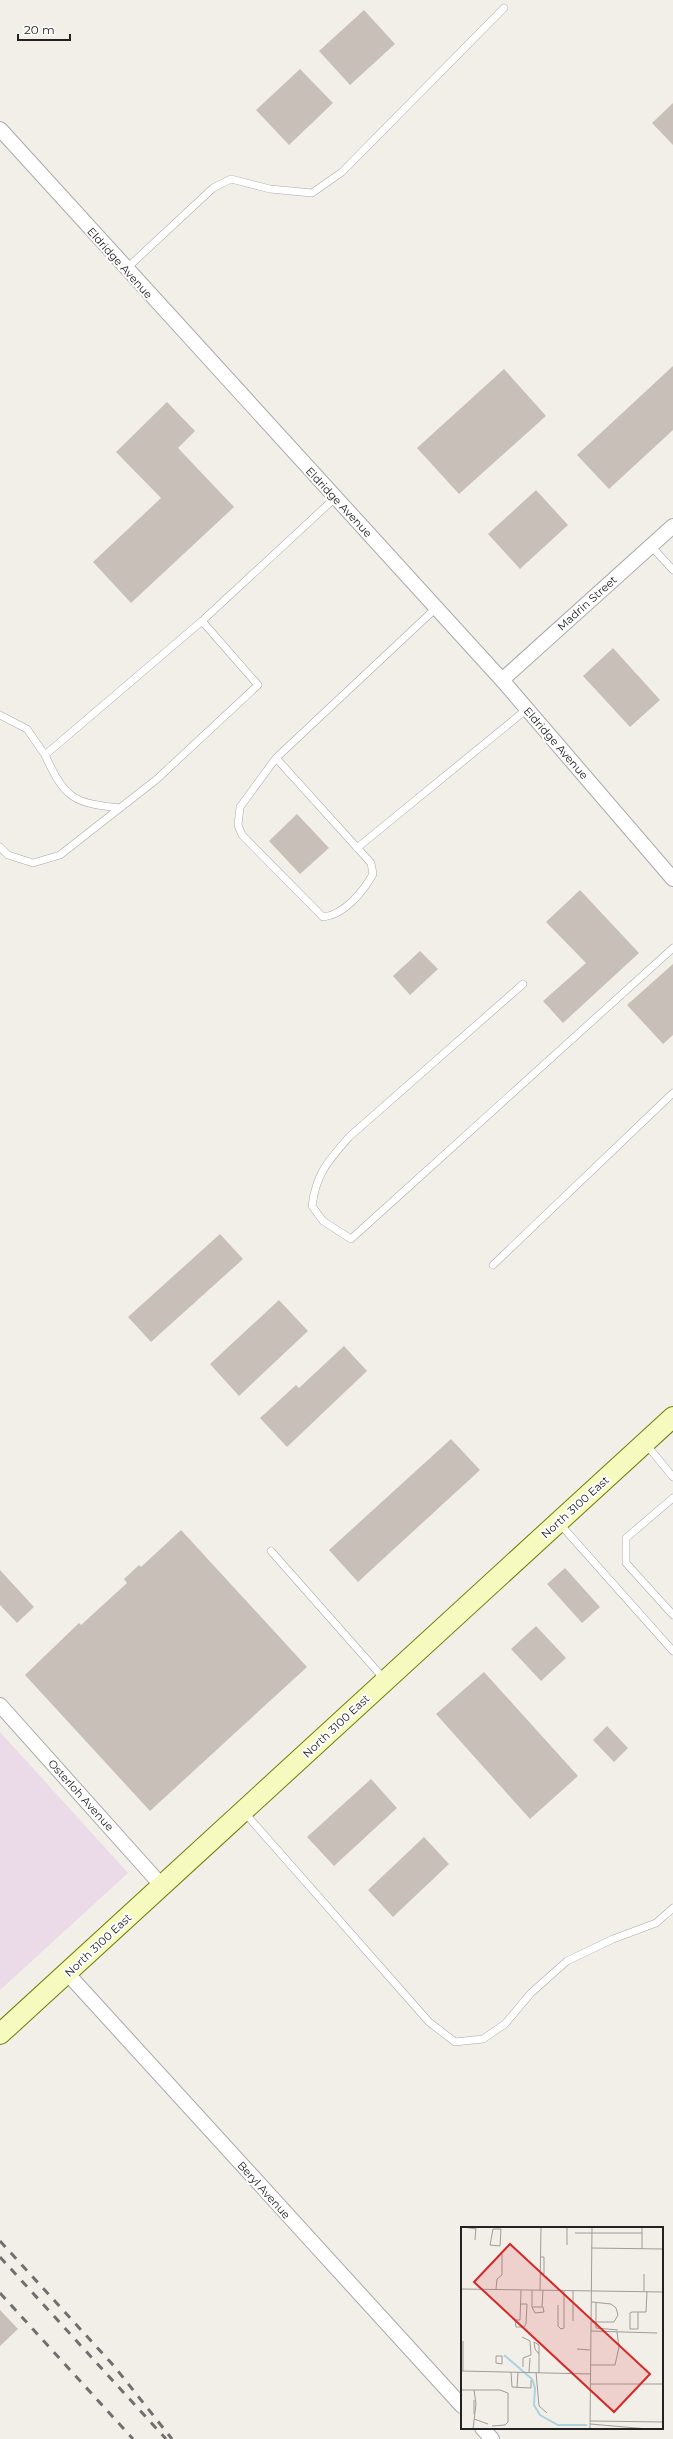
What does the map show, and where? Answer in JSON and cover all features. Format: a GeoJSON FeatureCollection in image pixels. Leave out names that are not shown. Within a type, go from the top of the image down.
{"type":"FeatureCollection","features":[{"type":"Feature","properties":{"kind":"main road","name":"North 3100 East"},"geometry":{"type":"LineString","coordinates":[[0,2034],[673,1417]]}},
{"type":"Feature","properties":{"kind":"street","name":"Eldridge Avenue"},"geometry":{"type":"LineString","coordinates":[[0,129],[125,269],[502,680],[673,879]]}},
{"type":"Feature","properties":{"kind":"street","name":"Madrin Street"},"geometry":{"type":"LineString","coordinates":[[502,680],[673,526]]}},
{"type":"Feature","properties":{"kind":"street","name":"Osterloh Avenue"},"geometry":{"type":"LineString","coordinates":[[0,1705],[162,1886]]}},
{"type":"Feature","properties":{"kind":"street","name":"Beryl Avenue"},"geometry":{"type":"LineString","coordinates":[[67,1973],[461,2405]]}},
{"type":"Feature","properties":{"kind":"street"},"geometry":{"type":"LineString","coordinates":[[483,2429],[492,2439]]}},
{"type":"Feature","properties":{"kind":"lane"},"geometry":{"type":"LineString","coordinates":[[125,269],[213,188],[231,179],[270,189],[312,193],[318,189],[342,172],[504,8]]}},
{"type":"Feature","properties":{"kind":"lane"},"geometry":{"type":"LineString","coordinates":[[45,756],[202,621],[335,498]]}},
{"type":"Feature","properties":{"kind":"lane"},"geometry":{"type":"LineString","coordinates":[[652,546],[673,570]]}},
{"type":"Feature","properties":{"kind":"lane"},"geometry":{"type":"LineString","coordinates":[[276,758],[371,863],[373,874],[364,890],[334,916],[323,917],[242,835],[238,825],[240,807],[276,758],[436,608]]}},
{"type":"Feature","properties":{"kind":"lane"},"geometry":{"type":"LineString","coordinates":[[0,847],[8,855],[33,863],[60,855],[157,779],[258,685],[202,621]]}},
{"type":"Feature","properties":{"kind":"lane"},"geometry":{"type":"LineString","coordinates":[[357,848],[527,709]]}},
{"type":"Feature","properties":{"kind":"lane"},"geometry":{"type":"LineString","coordinates":[[0,715],[27,729],[45,756],[59,784],[77,800],[100,806],[120,808]]}},
{"type":"Feature","properties":{"kind":"lane"},"geometry":{"type":"LineString","coordinates":[[523,984],[349,1137],[325,1164],[314,1186],[312,1206],[323,1221],[351,1239],[673,948]]}},
{"type":"Feature","properties":{"kind":"lane"},"geometry":{"type":"LineString","coordinates":[[493,1265],[673,1093]]}},
{"type":"Feature","properties":{"kind":"lane"},"geometry":{"type":"LineString","coordinates":[[645,1443],[673,1477]]}},
{"type":"Feature","properties":{"kind":"lane"},"geometry":{"type":"LineString","coordinates":[[673,1498],[626,1538],[626,1563],[673,1615]]}},
{"type":"Feature","properties":{"kind":"lane"},"geometry":{"type":"LineString","coordinates":[[558,1522],[673,1651]]}},
{"type":"Feature","properties":{"kind":"lane"},"geometry":{"type":"LineString","coordinates":[[271,1551],[386,1681]]}},
{"type":"Feature","properties":{"kind":"lane"},"geometry":{"type":"LineString","coordinates":[[244,1811],[429,2022],[455,2042],[483,2039],[505,2024],[530,1993],[567,1961],[613,1938],[656,1923],[673,1908]]}},
{"type":"Feature","properties":{"kind":"shaded area"},"geometry":{"type":"Polygon","coordinates":[[[0,1732],[128,1873],[0,1990],[0,1732]]]}},
{"type":"Feature","properties":{"kind":"building"},"geometry":{"type":"Polygon","coordinates":[[[364,10],[395,44],[350,85],[319,51],[364,10]]]}},
{"type":"Feature","properties":{"kind":"building"},"geometry":{"type":"Polygon","coordinates":[[[300,69],[333,103],[289,145],[256,110],[300,69]]]}},
{"type":"Feature","properties":{"kind":"building"},"geometry":{"type":"Polygon","coordinates":[[[673,103],[673,145],[652,123],[673,103]]]}},
{"type":"Feature","properties":{"kind":"building"},"geometry":{"type":"Polygon","coordinates":[[[673,366],[673,430],[609,489],[577,455],[673,366]]]}},
{"type":"Feature","properties":{"kind":"building"},"geometry":{"type":"Polygon","coordinates":[[[504,369],[546,416],[459,494],[417,448],[504,369]]]}},
{"type":"Feature","properties":{"kind":"building"},"geometry":{"type":"Polygon","coordinates":[[[167,402],[195,431],[178,448],[234,507],[131,603],[93,562],[161,498],[116,452],[167,402]]]}},
{"type":"Feature","properties":{"kind":"building"},"geometry":{"type":"Polygon","coordinates":[[[536,490],[568,525],[520,569],[488,534],[536,490]]]}},
{"type":"Feature","properties":{"kind":"building"},"geometry":{"type":"Polygon","coordinates":[[[613,648],[660,700],[630,727],[583,676],[613,648]]]}},
{"type":"Feature","properties":{"kind":"building"},"geometry":{"type":"Polygon","coordinates":[[[297,814],[329,848],[300,874],[269,841],[297,814]]]}},
{"type":"Feature","properties":{"kind":"building"},"geometry":{"type":"Polygon","coordinates":[[[580,890],[639,953],[563,1023],[543,1001],[586,963],[546,922],[580,890]]]}},
{"type":"Feature","properties":{"kind":"building"},"geometry":{"type":"Polygon","coordinates":[[[420,951],[438,969],[410,995],[393,976],[420,951]]]}},
{"type":"Feature","properties":{"kind":"building"},"geometry":{"type":"Polygon","coordinates":[[[673,964],[673,1035],[663,1044],[627,1005],[673,964]]]}},
{"type":"Feature","properties":{"kind":"building"},"geometry":{"type":"Polygon","coordinates":[[[220,1234],[243,1259],[151,1342],[128,1317],[220,1234]]]}},
{"type":"Feature","properties":{"kind":"building"},"geometry":{"type":"Polygon","coordinates":[[[279,1300],[308,1331],[239,1396],[210,1364],[279,1300]]]}},
{"type":"Feature","properties":{"kind":"building"},"geometry":{"type":"Polygon","coordinates":[[[344,1346],[367,1371],[287,1447],[260,1418],[296,1385],[299,1388],[344,1346]]]}},
{"type":"Feature","properties":{"kind":"building"},"geometry":{"type":"Polygon","coordinates":[[[451,1439],[480,1470],[358,1582],[329,1550],[451,1439]]]}},
{"type":"Feature","properties":{"kind":"building"},"geometry":{"type":"Polygon","coordinates":[[[181,1530],[307,1667],[150,1811],[25,1675],[79,1623],[81,1625],[127,1583],[124,1579],[139,1565],[141,1567],[181,1530]]]}},
{"type":"Feature","properties":{"kind":"building"},"geometry":{"type":"Polygon","coordinates":[[[565,1568],[600,1607],[582,1623],[547,1584],[565,1568]]]}},
{"type":"Feature","properties":{"kind":"building"},"geometry":{"type":"Polygon","coordinates":[[[0,1570],[34,1607],[17,1623],[0,1605],[0,1570]]]}},
{"type":"Feature","properties":{"kind":"building"},"geometry":{"type":"Polygon","coordinates":[[[536,1626],[566,1658],[541,1681],[511,1649],[536,1626]]]}},
{"type":"Feature","properties":{"kind":"building"},"geometry":{"type":"Polygon","coordinates":[[[484,1672],[578,1776],[530,1819],[436,1714],[484,1672]]]}},
{"type":"Feature","properties":{"kind":"building"},"geometry":{"type":"Polygon","coordinates":[[[607,1726],[628,1748],[614,1762],[593,1740],[607,1726]]]}},
{"type":"Feature","properties":{"kind":"building"},"geometry":{"type":"Polygon","coordinates":[[[371,1779],[397,1808],[334,1866],[307,1837],[371,1779]]]}},
{"type":"Feature","properties":{"kind":"building"},"geometry":{"type":"Polygon","coordinates":[[[424,1837],[449,1864],[393,1917],[368,1890],[424,1837]]]}},
{"type":"Feature","properties":{"kind":"building"},"geometry":{"type":"Polygon","coordinates":[[[0,2310],[18,2329],[0,2346],[0,2310]]]}},
{"type":"Feature","properties":{"kind":"railway"},"geometry":{"type":"LineString","coordinates":[[0,2241],[114,2366],[172,2439]]}},
{"type":"Feature","properties":{"kind":"railway"},"geometry":{"type":"LineString","coordinates":[[0,2257],[166,2439]]}},
{"type":"Feature","properties":{"kind":"railway"},"geometry":{"type":"LineString","coordinates":[[0,2293],[133,2439]]}}]}
